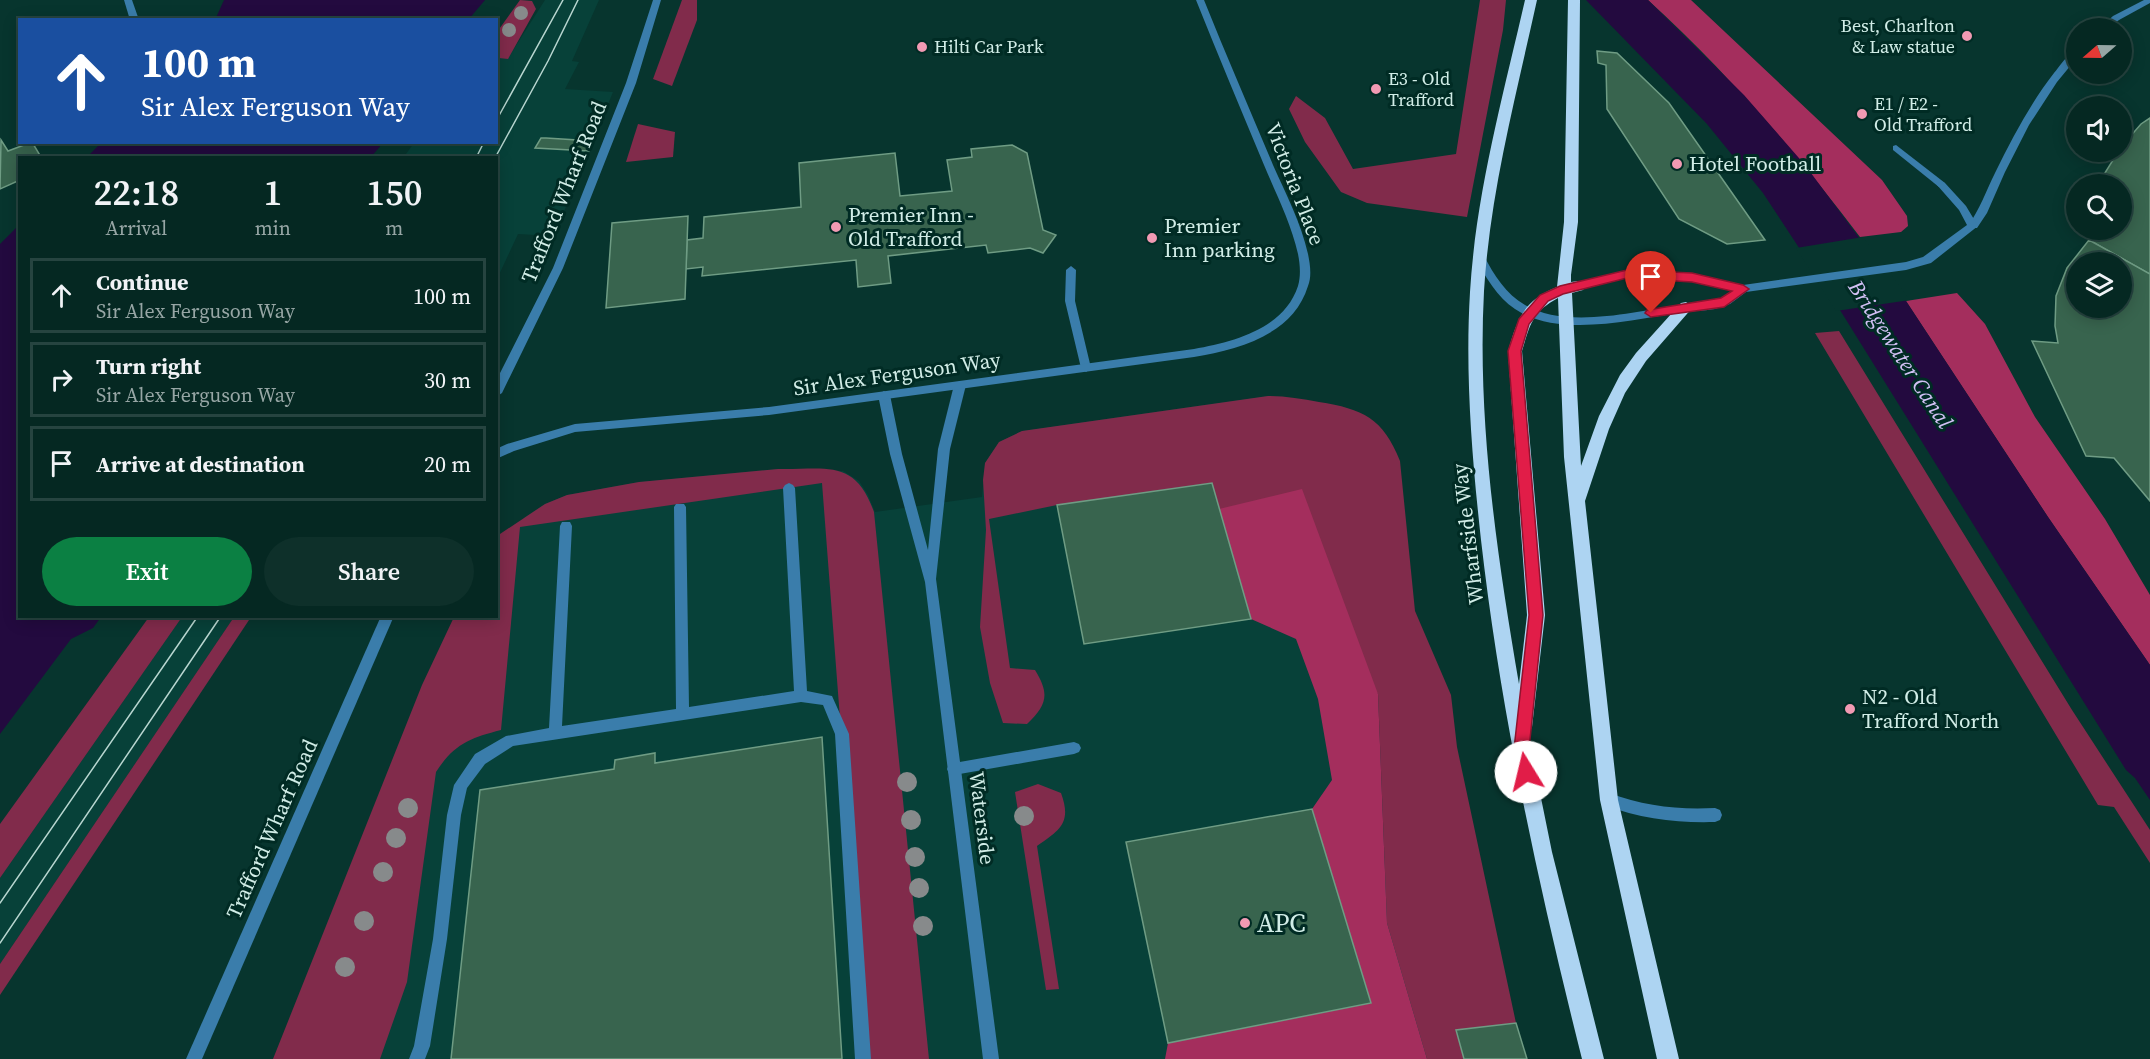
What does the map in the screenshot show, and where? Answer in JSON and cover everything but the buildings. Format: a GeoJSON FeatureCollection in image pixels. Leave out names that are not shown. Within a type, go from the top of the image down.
{"type":"FeatureCollection","features":[{"type":"Feature","properties":{"kind":"highway","name":"Wharfside Way"},"geometry":{"type":"LineString","coordinates":[[1531,0],[1494,162],[1480,259],[1477,415],[1491,562],[1521,749],[1593,1059]]}},
{"type":"Feature","properties":{"kind":"highway"},"geometry":{"type":"LineString","coordinates":[[1574,0],[1571,287],[1566,319],[1572,457],[1609,800],[1668,1059]]}},
{"type":"Feature","properties":{"kind":"highway"},"geometry":{"type":"LineString","coordinates":[[1521,749],[1536,615],[1515,351],[1524,322],[1544,298],[1571,287]]}},
{"type":"Feature","properties":{"kind":"highway"},"geometry":{"type":"LineString","coordinates":[[1578,502],[1596,441],[1619,390],[1639,360],[1686,308]]}},
{"type":"Feature","properties":{"kind":"street"},"geometry":{"type":"LineString","coordinates":[[128,0],[134,18]]}},
{"type":"Feature","properties":{"kind":"street","name":"Trafford Wharf Road"},"geometry":{"type":"LineString","coordinates":[[498,389],[558,268],[631,83],[657,0]]}},
{"type":"Feature","properties":{"kind":"street","name":"Victoria Place"},"geometry":{"type":"LineString","coordinates":[[1200,0],[1280,190],[1305,267],[1303,288],[1294,306],[1284,318],[1263,332],[1223,347]]}},
{"type":"Feature","properties":{"kind":"street"},"geometry":{"type":"LineString","coordinates":[[2116,18],[2150,0]]}},
{"type":"Feature","properties":{"kind":"street"},"geometry":{"type":"LineString","coordinates":[[1571,287],[1627,274],[1692,278],[1743,289],[1905,266],[1927,260],[1973,226],[1983,215],[1999,174],[2019,137],[2066,64]]}},
{"type":"Feature","properties":{"kind":"street"},"geometry":{"type":"LineString","coordinates":[[1896,148],[1942,185],[1963,208],[1973,226]]}},
{"type":"Feature","properties":{"kind":"street"},"geometry":{"type":"LineString","coordinates":[[1480,259],[1492,281],[1512,301],[1532,313],[1566,319],[1589,321],[1724,302],[1743,289]]}},
{"type":"Feature","properties":{"kind":"street"},"geometry":{"type":"LineString","coordinates":[[1071,270],[1070,301],[1086,368]]}},
{"type":"Feature","properties":{"kind":"street","name":"Sir Alex Ferguson Way"},"geometry":{"type":"LineString","coordinates":[[498,454],[511,447],[575,428],[769,411],[1194,353],[1223,347]]}},
{"type":"Feature","properties":{"kind":"street","name":"Waterside"},"geometry":{"type":"LineString","coordinates":[[931,582],[944,448],[960,385]]}},
{"type":"Feature","properties":{"kind":"street","name":"Waterside"},"geometry":{"type":"LineString","coordinates":[[884,395],[896,454],[931,582],[991,1059]]}},
{"type":"Feature","properties":{"kind":"street"},"geometry":{"type":"LineString","coordinates":[[789,488],[801,696]]}},
{"type":"Feature","properties":{"kind":"street"},"geometry":{"type":"LineString","coordinates":[[680,507],[683,714]]}},
{"type":"Feature","properties":{"kind":"street"},"geometry":{"type":"LineString","coordinates":[[555,734],[566,526]]}},
{"type":"Feature","properties":{"kind":"street","name":"Trafford Wharf Road"},"geometry":{"type":"LineString","coordinates":[[194,1059],[387,618]]}},
{"type":"Feature","properties":{"kind":"street"},"geometry":{"type":"LineString","coordinates":[[417,1059],[422,1046],[440,939],[454,815],[461,785],[480,759],[510,740],[801,696],[827,700],[842,734],[863,1059]]}},
{"type":"Feature","properties":{"kind":"street"},"geometry":{"type":"LineString","coordinates":[[954,769],[1074,748]]}},
{"type":"Feature","properties":{"kind":"street"},"geometry":{"type":"LineString","coordinates":[[1609,800],[1643,812],[1677,817],[1715,815]]}},
{"type":"Feature","properties":{"kind":"shaded area"},"geometry":{"type":"Polygon","coordinates":[[[520,0],[532,1],[536,9],[508,59],[499,58],[498,60],[498,31],[520,0]]]}},
{"type":"Feature","properties":{"kind":"shaded area"},"geometry":{"type":"Polygon","coordinates":[[[545,0],[599,0],[572,61],[579,62],[565,89],[613,92],[554,236],[518,234],[498,277],[498,156],[404,156],[413,144],[498,144],[498,59],[508,58],[545,0]]]}},
{"type":"Feature","properties":{"kind":"shaded area"},"geometry":{"type":"Polygon","coordinates":[[[682,0],[697,0],[697,20],[672,86],[653,79],[682,0]]]}},
{"type":"Feature","properties":{"kind":"shaded area"},"geometry":{"type":"Polygon","coordinates":[[[1480,0],[1506,0],[1503,30],[1467,217],[1367,203],[1341,192],[1305,142],[1289,109],[1296,96],[1325,118],[1353,169],[1456,154],[1480,0]]]}},
{"type":"Feature","properties":{"kind":"shaded area"},"geometry":{"type":"Polygon","coordinates":[[[1648,0],[1691,0],[1882,180],[1907,216],[1908,226],[1901,232],[1860,237],[1760,114],[1705,55],[1648,0]]]}},
{"type":"Feature","properties":{"kind":"shaded area"},"geometry":{"type":"Polygon","coordinates":[[[638,124],[675,132],[673,157],[626,162],[638,124]]]}},
{"type":"Feature","properties":{"kind":"shaded area"},"geometry":{"type":"Polygon","coordinates":[[[1957,293],[1985,324],[2035,417],[2105,519],[2150,595],[2150,665],[2048,517],[1906,301],[1957,293]]]}},
{"type":"Feature","properties":{"kind":"shaded area"},"geometry":{"type":"Polygon","coordinates":[[[1839,331],[2072,710],[2150,830],[2150,863],[2114,807],[2098,805],[1815,333],[1839,331]]]}},
{"type":"Feature","properties":{"kind":"shaded area"},"geometry":{"type":"Polygon","coordinates":[[[1268,396],[1302,489],[1427,1059],[295,1059],[495,618],[498,618],[498,553],[525,517],[545,504],[567,495],[639,482],[778,469],[843,471],[859,481],[875,512],[982,497],[985,463],[999,442],[1022,431],[1268,396]]]}},
{"type":"Feature","properties":{"kind":"shaded area"},"geometry":{"type":"Polygon","coordinates":[[[1268,396],[1319,402],[1359,412],[1379,425],[1400,461],[1415,611],[1451,695],[1457,747],[1516,1023],[1456,1030],[1464,1059],[1427,1059],[1387,923],[1378,694],[1219,509],[1212,483],[1057,505],[989,519],[1010,668],[1035,670],[1043,686],[1042,705],[1027,724],[1003,723],[990,683],[980,627],[986,530],[983,480],[985,463],[999,442],[1022,431],[1268,396]]]}},
{"type":"Feature","properties":{"kind":"shaded area"},"geometry":{"type":"Polygon","coordinates":[[[778,469],[824,469],[848,475],[858,483],[866,495],[874,512],[929,1059],[866,1059],[822,483],[520,527],[501,730],[472,739],[456,749],[436,772],[407,982],[380,1059],[273,1059],[422,685],[454,618],[498,618],[498,535],[545,504],[567,495],[639,482],[778,469]]]}},
{"type":"Feature","properties":{"kind":"shaded area"},"geometry":{"type":"Polygon","coordinates":[[[1302,489],[1378,694],[1387,923],[1427,1059],[1165,1059],[1168,1043],[1371,1003],[1312,809],[1332,780],[1318,699],[1296,639],[1251,619],[1219,509],[1302,489]]]}},
{"type":"Feature","properties":{"kind":"shaded area"},"geometry":{"type":"Polygon","coordinates":[[[148,618],[181,618],[0,878],[0,824],[148,618]]]}},
{"type":"Feature","properties":{"kind":"shaded area"},"geometry":{"type":"Polygon","coordinates":[[[181,618],[233,618],[0,964],[0,878],[181,618]]]}},
{"type":"Feature","properties":{"kind":"shaded area"},"geometry":{"type":"Polygon","coordinates":[[[233,618],[250,618],[0,995],[0,964],[233,618]]]}},
{"type":"Feature","properties":{"kind":"shaded area"},"geometry":{"type":"Polygon","coordinates":[[[1038,784],[1061,793],[1065,812],[1062,825],[1058,830],[1037,846],[1059,989],[1046,990],[1015,792],[1038,784]]]}},
{"type":"Feature","properties":{"kind":"water"},"geometry":{"type":"Polygon","coordinates":[[[224,0],[485,0],[470,18],[216,18],[224,0]]]}},
{"type":"Feature","properties":{"kind":"water","name":"Bridgewater Canal"},"geometry":{"type":"Polygon","coordinates":[[[1586,0],[1648,0],[1744,95],[1805,165],[1906,301],[2048,517],[2150,665],[2150,800],[2135,778],[2126,770],[1840,310],[1763,193],[1707,124],[1586,0]]]}},
{"type":"Feature","properties":{"kind":"water"},"geometry":{"type":"Polygon","coordinates":[[[100,144],[382,144],[372,156],[88,156],[100,144]]]}},
{"type":"Feature","properties":{"kind":"water"},"geometry":{"type":"Polygon","coordinates":[[[18,226],[18,618],[100,618],[93,628],[71,639],[0,734],[0,244],[18,226]]]}},
{"type":"Feature","properties":{"kind":"pier"},"geometry":{"type":"Polygon","coordinates":[[[1863,237],[1910,300],[1836,311],[1796,248],[1863,237]]]}},
{"type":"Feature","properties":{"kind":"tram line"},"geometry":{"type":"LineString","coordinates":[[498,117],[563,0]]}},
{"type":"Feature","properties":{"kind":"tram line"},"geometry":{"type":"LineString","coordinates":[[496,156],[578,0]]}},
{"type":"Feature","properties":{"kind":"tram line"},"geometry":{"type":"LineString","coordinates":[[477,156],[483,144]]}},
{"type":"Feature","properties":{"kind":"tram line"},"geometry":{"type":"LineString","coordinates":[[0,903],[197,618]]}},
{"type":"Feature","properties":{"kind":"tram line"},"geometry":{"type":"LineString","coordinates":[[0,943],[220,618]]}},
{"type":"Feature","properties":{"kind":"place","name":"Best, Charlton & Law statue"},"geometry":{"type":"Point","coordinates":[1967,36]}},
{"type":"Feature","properties":{"kind":"place","name":"Hilti Car Park"},"geometry":{"type":"Point","coordinates":[922,47]}},
{"type":"Feature","properties":{"kind":"place","name":"E3 - Old Trafford"},"geometry":{"type":"Point","coordinates":[1376,89]}},
{"type":"Feature","properties":{"kind":"place","name":"E1 / E2 - Old Trafford"},"geometry":{"type":"Point","coordinates":[1862,114]}},
{"type":"Feature","properties":{"kind":"place","name":"Hotel Football"},"geometry":{"type":"Point","coordinates":[1677,164]}},
{"type":"Feature","properties":{"kind":"place","name":"Premier Inn - Old Trafford"},"geometry":{"type":"Point","coordinates":[836,227]}},
{"type":"Feature","properties":{"kind":"place","name":"Premier Inn parking"},"geometry":{"type":"Point","coordinates":[1152,238]}},
{"type":"Feature","properties":{"kind":"place","name":"N2 - Old Trafford North"},"geometry":{"type":"Point","coordinates":[1850,709]}},
{"type":"Feature","properties":{"kind":"place","name":"APC"},"geometry":{"type":"Point","coordinates":[1245,923]}},
{"type":"Feature","properties":{"kind":"route"},"geometry":{"type":"LineString","coordinates":[[1526,772],[1521,749],[1536,615],[1515,351],[1524,322],[1544,298],[1560,290],[1627,274],[1692,278],[1743,289],[1724,302],[1651,313]]}}]}
